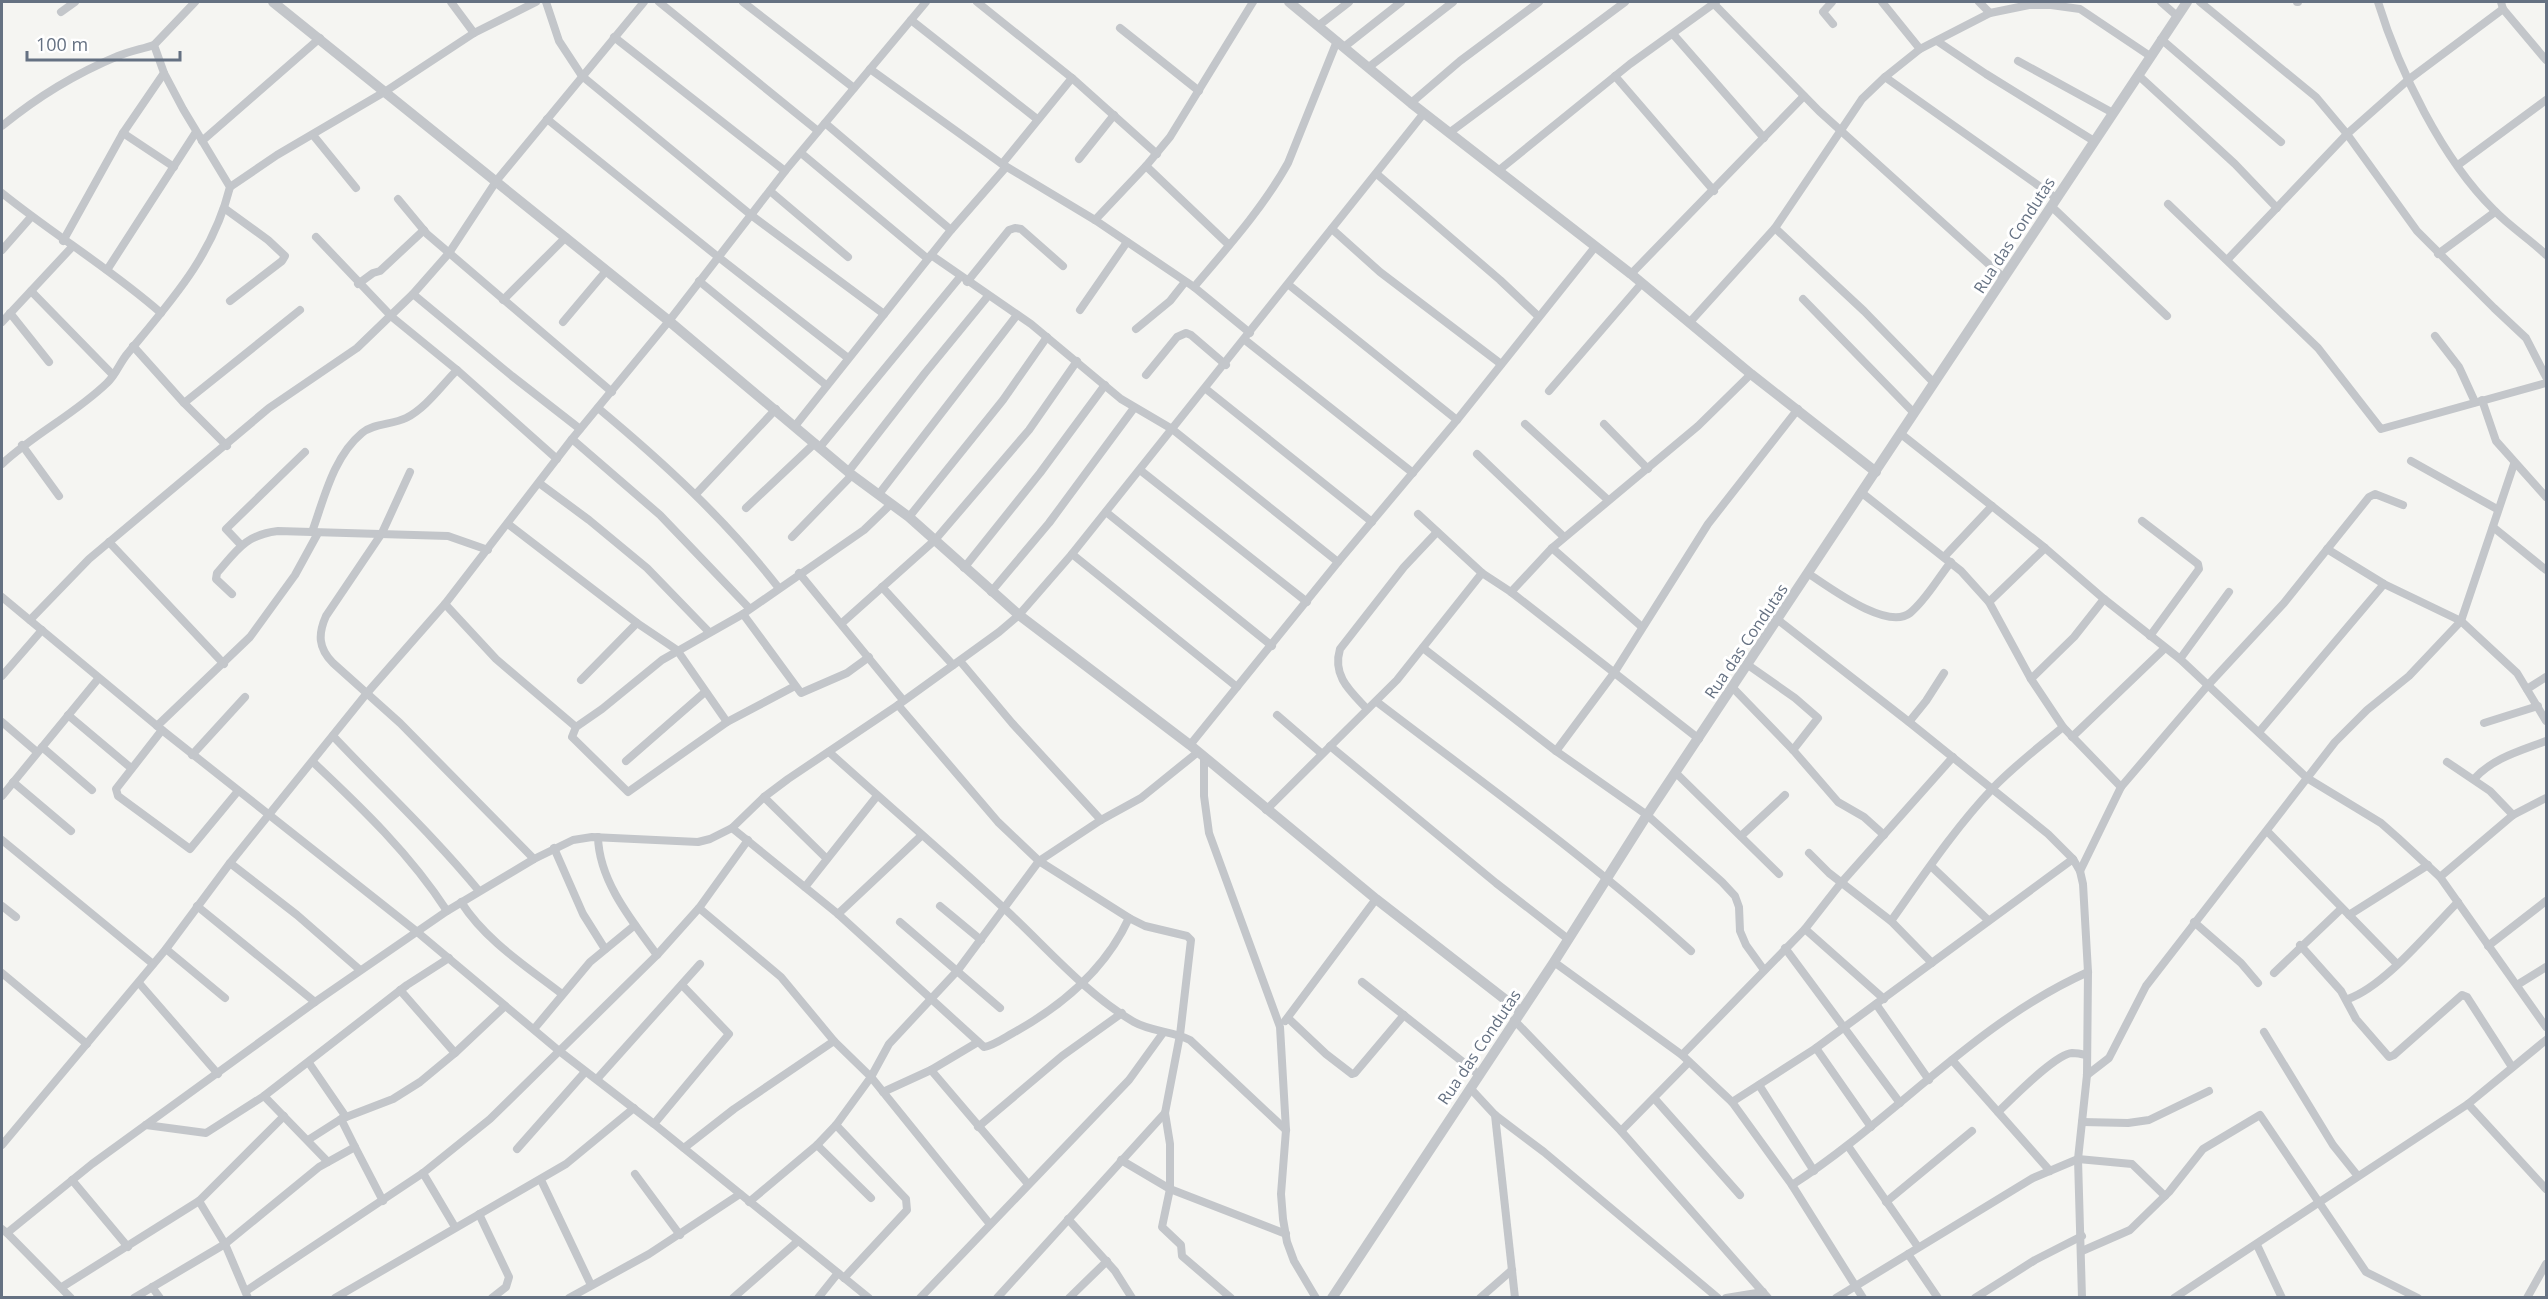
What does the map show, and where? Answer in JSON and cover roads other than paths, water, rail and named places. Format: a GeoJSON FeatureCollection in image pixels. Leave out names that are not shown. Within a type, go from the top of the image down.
{"type":"FeatureCollection","features":[{"type":"Feature","properties":{"kind":"street"},"geometry":{"type":"LineString","coordinates":[[61,12],[75,2]]}},
{"type":"Feature","properties":{"kind":"street"},"geometry":{"type":"LineString","coordinates":[[2,126],[16,114],[89,70],[120,55],[154,45],[195,2]]}},
{"type":"Feature","properties":{"kind":"street"},"geometry":{"type":"LineString","coordinates":[[273,2],[497,180],[776,409],[850,473],[909,517],[1018,615],[1197,751],[1517,1016],[1765,1295]]}},
{"type":"Feature","properties":{"kind":"street"},"geometry":{"type":"LineString","coordinates":[[451,2],[474,33]]}},
{"type":"Feature","properties":{"kind":"street"},"geometry":{"type":"LineString","coordinates":[[2,464],[22,446],[107,384],[134,346],[195,270],[207,250],[230,187],[277,155],[386,91],[474,33],[536,2]]}},
{"type":"Feature","properties":{"kind":"street"},"geometry":{"type":"LineString","coordinates":[[546,2],[559,41],[582,76],[751,215],[884,314]]}},
{"type":"Feature","properties":{"kind":"street"},"geometry":{"type":"LineString","coordinates":[[30,620],[89,559],[109,542],[283,397],[342,360],[392,317],[449,253],[497,180],[644,2]]}},
{"type":"Feature","properties":{"kind":"street"},"geometry":{"type":"LineString","coordinates":[[658,2],[818,131]]}},
{"type":"Feature","properties":{"kind":"street"},"geometry":{"type":"LineString","coordinates":[[743,2],[854,88]]}},
{"type":"Feature","properties":{"kind":"street"},"geometry":{"type":"LineString","coordinates":[[2,1145],[166,949],[230,863],[368,693],[445,604],[572,439],[669,321],[717,256],[926,2]]}},
{"type":"Feature","properties":{"kind":"street"},"geometry":{"type":"LineString","coordinates":[[977,2],[1072,78],[1157,154]]}},
{"type":"Feature","properties":{"kind":"street"},"geometry":{"type":"LineString","coordinates":[[1095,220],[1157,154],[1199,91],[1253,2]]}},
{"type":"Feature","properties":{"kind":"street"},"geometry":{"type":"LineString","coordinates":[[1289,2],[1411,103],[1631,274],[1750,374],[1798,409],[1876,472]]}},
{"type":"Feature","properties":{"kind":"street"},"geometry":{"type":"LineString","coordinates":[[1318,26],[1349,2]]}},
{"type":"Feature","properties":{"kind":"street"},"geometry":{"type":"LineString","coordinates":[[1194,287],[1279,180],[1341,44],[1401,2]]}},
{"type":"Feature","properties":{"kind":"street"},"geometry":{"type":"LineString","coordinates":[[1369,68],[1453,2]]}},
{"type":"Feature","properties":{"kind":"street"},"geometry":{"type":"LineString","coordinates":[[1411,103],[1460,61],[1539,2]]}},
{"type":"Feature","properties":{"kind":"street"},"geometry":{"type":"LineString","coordinates":[[1449,133],[1625,2]]}},
{"type":"Feature","properties":{"kind":"street"},"geometry":{"type":"LineString","coordinates":[[1832,2],[1825,7],[1823,12],[1833,24]]}},
{"type":"Feature","properties":{"kind":"street"},"geometry":{"type":"LineString","coordinates":[[1882,2],[1920,49]]}},
{"type":"Feature","properties":{"kind":"street"},"geometry":{"type":"LineString","coordinates":[[1979,2],[1990,13]]}},
{"type":"Feature","properties":{"kind":"street"},"geometry":{"type":"LineString","coordinates":[[2161,2],[2177,16]]}},
{"type":"Feature","properties":{"kind":"street","name":"Rua das Condutas"},"geometry":{"type":"LineString","coordinates":[[1332,1298],[1554,962],[1647,815],[1677,774],[2187,2]]}},
{"type":"Feature","properties":{"kind":"street"},"geometry":{"type":"LineString","coordinates":[[2200,2],[2213,5],[2316,97],[2438,254],[2526,338],[2547,377]]}},
{"type":"Feature","properties":{"kind":"street"},"geometry":{"type":"LineString","coordinates":[[2378,2],[2408,80],[2458,165],[2494,212],[2547,255]]}},
{"type":"Feature","properties":{"kind":"street"},"geometry":{"type":"LineString","coordinates":[[1497,171],[1615,76],[1715,3],[1804,96],[2004,278]]}},
{"type":"Feature","properties":{"kind":"street"},"geometry":{"type":"LineString","coordinates":[[1690,322],[1775,228],[1862,99],[1884,77],[1920,49],[1990,13],[2030,5],[2077,5],[2150,56]]}},
{"type":"Feature","properties":{"kind":"street"},"geometry":{"type":"LineString","coordinates":[[2228,259],[2347,134],[2408,80],[2502,5],[2547,60]]}},
{"type":"Feature","properties":{"kind":"street"},"geometry":{"type":"LineString","coordinates":[[911,20],[1037,120]]}},
{"type":"Feature","properties":{"kind":"street"},"geometry":{"type":"LineString","coordinates":[[1120,28],[1199,91]]}},
{"type":"Feature","properties":{"kind":"street"},"geometry":{"type":"LineString","coordinates":[[1673,34],[1764,138]]}},
{"type":"Feature","properties":{"kind":"street"},"geometry":{"type":"LineString","coordinates":[[614,37],[785,171]]}},
{"type":"Feature","properties":{"kind":"street"},"geometry":{"type":"LineString","coordinates":[[202,141],[320,38]]}},
{"type":"Feature","properties":{"kind":"street"},"geometry":{"type":"LineString","coordinates":[[2161,39],[2281,142]]}},
{"type":"Feature","properties":{"kind":"street"},"geometry":{"type":"LineString","coordinates":[[1937,41],[1986,75],[2094,141]]}},
{"type":"Feature","properties":{"kind":"street"},"geometry":{"type":"LineString","coordinates":[[154,45],[164,73],[196,132],[230,187]]}},
{"type":"Feature","properties":{"kind":"street"},"geometry":{"type":"LineString","coordinates":[[2018,61],[2113,113]]}},
{"type":"Feature","properties":{"kind":"street"},"geometry":{"type":"LineString","coordinates":[[870,69],[1004,165],[1095,220],[1194,287],[1248,336],[1413,473]]}},
{"type":"Feature","properties":{"kind":"street"},"geometry":{"type":"LineString","coordinates":[[63,241],[123,134],[164,73]]}},
{"type":"Feature","properties":{"kind":"street"},"geometry":{"type":"LineString","coordinates":[[2138,75],[2235,164],[2277,208]]}},
{"type":"Feature","properties":{"kind":"street"},"geometry":{"type":"LineString","coordinates":[[1615,76],[1714,190]]}},
{"type":"Feature","properties":{"kind":"street"},"geometry":{"type":"LineString","coordinates":[[1884,77],[2054,202],[2167,316]]}},
{"type":"Feature","properties":{"kind":"street"},"geometry":{"type":"LineString","coordinates":[[795,426],[1072,78]]}},
{"type":"Feature","properties":{"kind":"street"},"geometry":{"type":"LineString","coordinates":[[1631,274],[1667,234],[1714,190],[1804,96]]}},
{"type":"Feature","properties":{"kind":"street"},"geometry":{"type":"LineString","coordinates":[[2458,165],[2547,100]]}},
{"type":"Feature","properties":{"kind":"street"},"geometry":{"type":"LineString","coordinates":[[71,1298],[4,1231],[315,1002],[447,910],[554,848],[573,840],[598,837],[698,842],[732,828],[764,797],[957,663],[1018,615],[1072,554],[1226,365],[1332,229],[1378,175],[1424,113]]}},
{"type":"Feature","properties":{"kind":"street"},"geometry":{"type":"LineString","coordinates":[[1079,159],[1114,115]]}},
{"type":"Feature","properties":{"kind":"street"},"geometry":{"type":"LineString","coordinates":[[547,119],[848,358]]}},
{"type":"Feature","properties":{"kind":"street"},"geometry":{"type":"LineString","coordinates":[[825,123],[951,230]]}},
{"type":"Feature","properties":{"kind":"street"},"geometry":{"type":"LineString","coordinates":[[107,270],[196,132]]}},
{"type":"Feature","properties":{"kind":"street"},"geometry":{"type":"LineString","coordinates":[[123,134],[174,167]]}},
{"type":"Feature","properties":{"kind":"street"},"geometry":{"type":"LineString","coordinates":[[313,135],[356,188]]}},
{"type":"Feature","properties":{"kind":"street"},"geometry":{"type":"LineString","coordinates":[[801,153],[929,257],[1047,337],[1134,408],[1172,429],[1338,562]]}},
{"type":"Feature","properties":{"kind":"street"},"geometry":{"type":"LineString","coordinates":[[1146,166],[1229,245]]}},
{"type":"Feature","properties":{"kind":"street"},"geometry":{"type":"LineString","coordinates":[[1378,175],[1500,280],[1538,316]]}},
{"type":"Feature","properties":{"kind":"street"},"geometry":{"type":"LineString","coordinates":[[770,191],[848,257]]}},
{"type":"Feature","properties":{"kind":"street"},"geometry":{"type":"LineString","coordinates":[[2,193],[63,241],[136,290],[161,313]]}},
{"type":"Feature","properties":{"kind":"street"},"geometry":{"type":"LineString","coordinates":[[398,199],[424,230],[449,253],[612,392]]}},
{"type":"Feature","properties":{"kind":"street"},"geometry":{"type":"LineString","coordinates":[[2168,204],[2228,259],[2318,348],[2382,429],[2547,383]]}},
{"type":"Feature","properties":{"kind":"street"},"geometry":{"type":"LineString","coordinates":[[224,208],[268,240],[285,256],[282,261],[230,301]]}},
{"type":"Feature","properties":{"kind":"street"},"geometry":{"type":"LineString","coordinates":[[2438,254],[2494,212]]}},
{"type":"Feature","properties":{"kind":"street"},"geometry":{"type":"LineString","coordinates":[[2,250],[31,217]]}},
{"type":"Feature","properties":{"kind":"street"},"geometry":{"type":"LineString","coordinates":[[1775,228],[1864,311],[1934,383]]}},
{"type":"Feature","properties":{"kind":"street"},"geometry":{"type":"LineString","coordinates":[[746,508],[818,445],[1009,230],[1021,229],[1063,266]]}},
{"type":"Feature","properties":{"kind":"street"},"geometry":{"type":"LineString","coordinates":[[1332,229],[1380,272],[1501,364]]}},
{"type":"Feature","properties":{"kind":"street"},"geometry":{"type":"LineString","coordinates":[[358,284],[371,274],[380,271],[424,230]]}},
{"type":"Feature","properties":{"kind":"street"},"geometry":{"type":"LineString","coordinates":[[316,237],[358,284],[392,317],[457,370],[557,459]]}},
{"type":"Feature","properties":{"kind":"street"},"geometry":{"type":"LineString","coordinates":[[503,300],[566,237]]}},
{"type":"Feature","properties":{"kind":"street"},"geometry":{"type":"LineString","coordinates":[[1080,310],[1127,242]]}},
{"type":"Feature","properties":{"kind":"street"},"geometry":{"type":"LineString","coordinates":[[2,322],[72,247]]}},
{"type":"Feature","properties":{"kind":"street"},"geometry":{"type":"LineString","coordinates":[[749,1202],[817,1145],[836,1125],[871,1077],[890,1044],[958,970],[1039,861],[1101,820],[1141,798],[1197,751],[1236,687],[1272,646],[1595,247]]}},
{"type":"Feature","properties":{"kind":"street"},"geometry":{"type":"LineString","coordinates":[[563,322],[606,271]]}},
{"type":"Feature","properties":{"kind":"street"},"geometry":{"type":"LineString","coordinates":[[699,280],[826,385]]}},
{"type":"Feature","properties":{"kind":"street"},"geometry":{"type":"LineString","coordinates":[[1136,329],[1170,301],[1185,282]]}},
{"type":"Feature","properties":{"kind":"street"},"geometry":{"type":"LineString","coordinates":[[1549,391],[1641,283]]}},
{"type":"Feature","properties":{"kind":"street"},"geometry":{"type":"LineString","coordinates":[[1289,285],[1456,420]]}},
{"type":"Feature","properties":{"kind":"street"},"geometry":{"type":"LineString","coordinates":[[32,291],[113,375]]}},
{"type":"Feature","properties":{"kind":"street"},"geometry":{"type":"LineString","coordinates":[[413,294],[580,429]]}},
{"type":"Feature","properties":{"kind":"street"},"geometry":{"type":"LineString","coordinates":[[792,537],[850,473],[925,373],[988,296]]}},
{"type":"Feature","properties":{"kind":"street"},"geometry":{"type":"LineString","coordinates":[[1803,299],[1914,413]]}},
{"type":"Feature","properties":{"kind":"street"},"geometry":{"type":"LineString","coordinates":[[184,404],[300,309]]}},
{"type":"Feature","properties":{"kind":"street"},"geometry":{"type":"LineString","coordinates":[[10,313],[49,362]]}},
{"type":"Feature","properties":{"kind":"street"},"geometry":{"type":"LineString","coordinates":[[879,494],[1017,315]]}},
{"type":"Feature","properties":{"kind":"street"},"geometry":{"type":"LineString","coordinates":[[1146,375],[1178,337],[1186,333],[1226,365]]}},
{"type":"Feature","properties":{"kind":"street"},"geometry":{"type":"LineString","coordinates":[[2435,336],[2459,367],[2496,441],[2514,464],[2547,497]]}},
{"type":"Feature","properties":{"kind":"street"},"geometry":{"type":"LineString","coordinates":[[909,517],[1003,400],[1047,337]]}},
{"type":"Feature","properties":{"kind":"street"},"geometry":{"type":"LineString","coordinates":[[134,346],[184,404],[227,446]]}},
{"type":"Feature","properties":{"kind":"street"},"geometry":{"type":"LineString","coordinates":[[842,623],[935,540],[1029,430],[1077,361]]}},
{"type":"Feature","properties":{"kind":"street"},"geometry":{"type":"LineString","coordinates":[[238,791],[192,849],[116,793],[160,728],[250,637],[295,575],[315,532],[336,468],[356,439],[364,431],[404,420],[457,370]]}},
{"type":"Feature","properties":{"kind":"street"},"geometry":{"type":"LineString","coordinates":[[1511,592],[1564,537],[1698,426],[1750,374]]}},
{"type":"Feature","properties":{"kind":"street"},"geometry":{"type":"LineString","coordinates":[[964,568],[1040,473],[1104,385]]}},
{"type":"Feature","properties":{"kind":"street"},"geometry":{"type":"LineString","coordinates":[[1206,389],[1372,522]]}},
{"type":"Feature","properties":{"kind":"street"},"geometry":{"type":"LineString","coordinates":[[598,408],[696,494],[748,548],[778,587]]}},
{"type":"Feature","properties":{"kind":"street"},"geometry":{"type":"LineString","coordinates":[[991,592],[1049,523],[1134,408]]}},
{"type":"Feature","properties":{"kind":"street"},"geometry":{"type":"LineString","coordinates":[[696,494],[776,409]]}},
{"type":"Feature","properties":{"kind":"street"},"geometry":{"type":"LineString","coordinates":[[1556,750],[1614,673],[1708,524],[1798,409]]}},
{"type":"Feature","properties":{"kind":"street"},"geometry":{"type":"LineString","coordinates":[[1525,424],[1608,500]]}},
{"type":"Feature","properties":{"kind":"street"},"geometry":{"type":"LineString","coordinates":[[1604,424],[1647,469]]}},
{"type":"Feature","properties":{"kind":"street"},"geometry":{"type":"LineString","coordinates":[[1901,434],[2180,658],[2307,778],[2381,823],[2428,865],[2440,877],[2547,1027]]}},
{"type":"Feature","properties":{"kind":"street"},"geometry":{"type":"LineString","coordinates":[[572,439],[660,515],[746,611],[795,686],[803,693],[847,673],[869,657]]}},
{"type":"Feature","properties":{"kind":"street"},"geometry":{"type":"LineString","coordinates":[[22,446],[59,496]]}},
{"type":"Feature","properties":{"kind":"street"},"geometry":{"type":"LineString","coordinates":[[241,545],[226,529],[306,452]]}},
{"type":"Feature","properties":{"kind":"street"},"geometry":{"type":"LineString","coordinates":[[1477,454],[1564,537]]}},
{"type":"Feature","properties":{"kind":"street"},"geometry":{"type":"LineString","coordinates":[[2411,461],[2452,486],[2497,508]]}},
{"type":"Feature","properties":{"kind":"street"},"geometry":{"type":"LineString","coordinates":[[2087,1075],[2109,1058],[2146,986],[2335,742],[2367,710],[2409,676],[2461,621],[2497,508],[2514,464]]}},
{"type":"Feature","properties":{"kind":"street"},"geometry":{"type":"LineString","coordinates":[[1140,470],[1307,602]]}},
{"type":"Feature","properties":{"kind":"street"},"geometry":{"type":"LineString","coordinates":[[410,472],[382,533],[326,616],[321,627],[320,643],[325,655],[458,780],[534,860]]}},
{"type":"Feature","properties":{"kind":"street"},"geometry":{"type":"LineString","coordinates":[[539,483],[589,520],[647,568],[709,632]]}},
{"type":"Feature","properties":{"kind":"street"},"geometry":{"type":"LineString","coordinates":[[1862,493],[1948,559],[1989,603],[2031,679],[2063,727],[2121,787]]}},
{"type":"Feature","properties":{"kind":"street"},"geometry":{"type":"LineString","coordinates":[[2079,871],[2121,787],[2209,684],[2284,603],[2372,495],[2375,494],[2403,506]]}},
{"type":"Feature","properties":{"kind":"street"},"geometry":{"type":"LineString","coordinates":[[795,686],[727,722],[628,792],[572,737],[576,727],[676,650],[746,611],[864,530],[891,504]]}},
{"type":"Feature","properties":{"kind":"street"},"geometry":{"type":"LineString","coordinates":[[1809,574],[1857,604],[1888,617],[1899,618],[1908,614],[1917,605],[1948,559],[1992,506]]}},
{"type":"Feature","properties":{"kind":"street"},"geometry":{"type":"LineString","coordinates":[[1106,512],[1272,646]]}},
{"type":"Feature","properties":{"kind":"street"},"geometry":{"type":"LineString","coordinates":[[1418,514],[1482,573],[1511,592],[1699,739]]}},
{"type":"Feature","properties":{"kind":"street"},"geometry":{"type":"LineString","coordinates":[[2142,521],[2198,564],[2199,569],[2150,636]]}},
{"type":"Feature","properties":{"kind":"street"},"geometry":{"type":"LineString","coordinates":[[508,524],[637,623],[676,650],[727,722]]}},
{"type":"Feature","properties":{"kind":"street"},"geometry":{"type":"LineString","coordinates":[[2493,526],[2547,570]]}},
{"type":"Feature","properties":{"kind":"street"},"geometry":{"type":"LineString","coordinates":[[232,594],[216,576],[241,545],[252,536],[265,532],[448,536],[488,549]]}},
{"type":"Feature","properties":{"kind":"street"},"geometry":{"type":"LineString","coordinates":[[1367,709],[1338,674],[1337,660],[1340,649],[1404,567],[1437,532]]}},
{"type":"Feature","properties":{"kind":"street"},"geometry":{"type":"LineString","coordinates":[[109,542],[224,664]]}},
{"type":"Feature","properties":{"kind":"street"},"geometry":{"type":"LineString","coordinates":[[1552,548],[1642,627]]}},
{"type":"Feature","properties":{"kind":"street"},"geometry":{"type":"LineString","coordinates":[[1989,603],[2045,548]]}},
{"type":"Feature","properties":{"kind":"street"},"geometry":{"type":"LineString","coordinates":[[2327,549],[2384,584],[2461,621],[2508,663],[2528,689],[2547,721]]}},
{"type":"Feature","properties":{"kind":"street"},"geometry":{"type":"LineString","coordinates":[[1072,554],[1236,687]]}},
{"type":"Feature","properties":{"kind":"street"},"geometry":{"type":"LineString","coordinates":[[799,573],[842,623],[901,703],[990,813],[1039,861],[1129,918],[1145,926],[1187,936],[1191,940],[1180,1035],[1165,1113],[1170,1144],[1170,1189],[1162,1227],[1181,1245],[1182,1257],[1231,1298]]}},
{"type":"Feature","properties":{"kind":"street"},"geometry":{"type":"LineString","coordinates":[[1266,810],[1321,753],[1377,702],[1482,573]]}},
{"type":"Feature","properties":{"kind":"street"},"geometry":{"type":"LineString","coordinates":[[2259,732],[2384,584]]}},
{"type":"Feature","properties":{"kind":"street"},"geometry":{"type":"LineString","coordinates":[[882,587],[957,663],[1101,820]]}},
{"type":"Feature","properties":{"kind":"street"},"geometry":{"type":"LineString","coordinates":[[2180,658],[2229,592]]}},
{"type":"Feature","properties":{"kind":"street"},"geometry":{"type":"LineString","coordinates":[[2,597],[98,679],[416,931],[585,1072],[634,1108],[869,1298]]}},
{"type":"Feature","properties":{"kind":"street"},"geometry":{"type":"LineString","coordinates":[[2031,679],[2074,637],[2104,599]]}},
{"type":"Feature","properties":{"kind":"street"},"geometry":{"type":"LineString","coordinates":[[445,604],[502,665],[576,727]]}},
{"type":"Feature","properties":{"kind":"street"},"geometry":{"type":"LineString","coordinates":[[1778,620],[2048,834],[2073,859],[2079,871],[2084,894],[2088,972],[2087,1075],[2079,1159],[2082,1298]]}},
{"type":"Feature","properties":{"kind":"street"},"geometry":{"type":"LineString","coordinates":[[580,680],[637,623]]}},
{"type":"Feature","properties":{"kind":"street"},"geometry":{"type":"LineString","coordinates":[[2,676],[42,630]]}},
{"type":"Feature","properties":{"kind":"street"},"geometry":{"type":"LineString","coordinates":[[1423,648],[1556,750],[1647,815],[1735,896],[1739,907],[1740,931],[1746,945],[1764,970]]}},
{"type":"Feature","properties":{"kind":"street"},"geometry":{"type":"LineString","coordinates":[[2072,737],[2165,648]]}},
{"type":"Feature","properties":{"kind":"street"},"geometry":{"type":"LineString","coordinates":[[1748,665],[1818,716],[1793,750]]}},
{"type":"Feature","properties":{"kind":"street"},"geometry":{"type":"LineString","coordinates":[[1909,722],[1944,673]]}},
{"type":"Feature","properties":{"kind":"street"},"geometry":{"type":"LineString","coordinates":[[2528,689],[2547,677]]}},
{"type":"Feature","properties":{"kind":"street"},"geometry":{"type":"LineString","coordinates":[[2,796],[98,679]]}},
{"type":"Feature","properties":{"kind":"street"},"geometry":{"type":"LineString","coordinates":[[1733,688],[1793,750],[1838,802],[1864,817],[1884,835]]}},
{"type":"Feature","properties":{"kind":"street"},"geometry":{"type":"LineString","coordinates":[[626,761],[705,692]]}},
{"type":"Feature","properties":{"kind":"street"},"geometry":{"type":"LineString","coordinates":[[192,755],[245,697]]}},
{"type":"Feature","properties":{"kind":"street"},"geometry":{"type":"LineString","coordinates":[[1377,702],[1513,803],[1608,878],[1691,951]]}},
{"type":"Feature","properties":{"kind":"street"},"geometry":{"type":"LineString","coordinates":[[2484,723],[2538,706]]}},
{"type":"Feature","properties":{"kind":"street"},"geometry":{"type":"LineString","coordinates":[[1277,715],[1321,753]]}},
{"type":"Feature","properties":{"kind":"street"},"geometry":{"type":"LineString","coordinates":[[68,716],[131,768]]}},
{"type":"Feature","properties":{"kind":"street"},"geometry":{"type":"LineString","coordinates":[[2,722],[92,790]]}},
{"type":"Feature","properties":{"kind":"street"},"geometry":{"type":"LineString","coordinates":[[1891,921],[1930,866],[1992,789],[2063,727]]}},
{"type":"Feature","properties":{"kind":"street"},"geometry":{"type":"LineString","coordinates":[[333,736],[390,797],[453,858],[479,891]]}},
{"type":"Feature","properties":{"kind":"street"},"geometry":{"type":"LineString","coordinates":[[2474,779],[2484,768],[2495,761],[2547,741]]}},
{"type":"Feature","properties":{"kind":"street"},"geometry":{"type":"LineString","coordinates":[[1330,746],[1496,883],[1568,939]]}},
{"type":"Feature","properties":{"kind":"street"},"geometry":{"type":"LineString","coordinates":[[1197,751],[1209,833],[1280,1027],[1287,1130],[1281,1194],[1286,1234],[1294,1261],[1316,1298]]}},
{"type":"Feature","properties":{"kind":"street"},"geometry":{"type":"LineString","coordinates":[[829,752],[1005,909],[1084,984],[1122,1013],[1145,1027],[1162,1033],[1180,1035],[1202,1050],[1287,1130]]}},
{"type":"Feature","properties":{"kind":"street"},"geometry":{"type":"LineString","coordinates":[[1682,1054],[1805,929],[1841,884],[1953,757]]}},
{"type":"Feature","properties":{"kind":"street"},"geometry":{"type":"LineString","coordinates":[[314,762],[381,827],[432,888],[447,910]]}},
{"type":"Feature","properties":{"kind":"street"},"geometry":{"type":"LineString","coordinates":[[2447,762],[2474,779],[2514,814]]}},
{"type":"Feature","properties":{"kind":"street"},"geometry":{"type":"LineString","coordinates":[[1677,774],[1779,874]]}},
{"type":"Feature","properties":{"kind":"street"},"geometry":{"type":"LineString","coordinates":[[13,782],[71,831]]}},
{"type":"Feature","properties":{"kind":"street"},"geometry":{"type":"LineString","coordinates":[[1741,836],[1785,795]]}},
{"type":"Feature","properties":{"kind":"street"},"geometry":{"type":"LineString","coordinates":[[805,887],[877,796]]}},
{"type":"Feature","properties":{"kind":"street"},"geometry":{"type":"LineString","coordinates":[[764,797],[827,860]]}},
{"type":"Feature","properties":{"kind":"street"},"geometry":{"type":"LineString","coordinates":[[2440,877],[2514,814],[2547,798]]}},
{"type":"Feature","properties":{"kind":"street"},"geometry":{"type":"LineString","coordinates":[[732,828],[838,914],[986,1048],[1047,1012],[1084,984],[1119,939],[1129,918]]}},
{"type":"Feature","properties":{"kind":"street"},"geometry":{"type":"LineString","coordinates":[[2268,831],[2397,964]]}},
{"type":"Feature","properties":{"kind":"street"},"geometry":{"type":"LineString","coordinates":[[838,914],[921,836]]}},
{"type":"Feature","properties":{"kind":"street"},"geometry":{"type":"LineString","coordinates":[[598,837],[602,865],[635,925],[657,955]]}},
{"type":"Feature","properties":{"kind":"street"},"geometry":{"type":"LineString","coordinates":[[2,840],[153,964]]}},
{"type":"Feature","properties":{"kind":"street"},"geometry":{"type":"LineString","coordinates":[[200,1200],[225,1244],[247,1294],[423,1173],[490,1119],[657,955],[699,908],[748,840]]}},
{"type":"Feature","properties":{"kind":"street"},"geometry":{"type":"LineString","coordinates":[[554,848],[583,914],[605,949]]}},
{"type":"Feature","properties":{"kind":"street"},"geometry":{"type":"LineString","coordinates":[[1809,853],[1841,884],[1891,921],[1932,963]]}},
{"type":"Feature","properties":{"kind":"street"},"geometry":{"type":"LineString","coordinates":[[1732,1102],[1816,1048],[2073,859]]}},
{"type":"Feature","properties":{"kind":"street"},"geometry":{"type":"LineString","coordinates":[[230,863],[297,915],[360,970]]}},
{"type":"Feature","properties":{"kind":"street"},"geometry":{"type":"LineString","coordinates":[[2274,973],[2300,945],[2345,912],[2428,865]]}},
{"type":"Feature","properties":{"kind":"street"},"geometry":{"type":"LineString","coordinates":[[1930,866],[1988,920]]}},
{"type":"Feature","properties":{"kind":"street"},"geometry":{"type":"LineString","coordinates":[[1280,1027],[1376,899]]}},
{"type":"Feature","properties":{"kind":"street"},"geometry":{"type":"LineString","coordinates":[[2488,946],[2547,901]]}},
{"type":"Feature","properties":{"kind":"street"},"geometry":{"type":"LineString","coordinates":[[461,902],[485,934],[562,994]]}},
{"type":"Feature","properties":{"kind":"street"},"geometry":{"type":"LineString","coordinates":[[2348,999],[2361,994],[2397,964],[2458,902]]}},
{"type":"Feature","properties":{"kind":"street"},"geometry":{"type":"LineString","coordinates":[[2,906],[16,917]]}},
{"type":"Feature","properties":{"kind":"street"},"geometry":{"type":"LineString","coordinates":[[197,906],[315,1002]]}},
{"type":"Feature","properties":{"kind":"street"},"geometry":{"type":"LineString","coordinates":[[940,906],[981,940]]}},
{"type":"Feature","properties":{"kind":"street"},"geometry":{"type":"LineString","coordinates":[[699,908],[781,977],[834,1041],[871,1077],[989,1223]]}},
{"type":"Feature","properties":{"kind":"street"},"geometry":{"type":"LineString","coordinates":[[900,922],[1000,1008]]}},
{"type":"Feature","properties":{"kind":"street"},"geometry":{"type":"LineString","coordinates":[[2194,922],[2241,963],[2258,983]]}},
{"type":"Feature","properties":{"kind":"street"},"geometry":{"type":"LineString","coordinates":[[534,1029],[562,994],[605,949],[635,925]]}},
{"type":"Feature","properties":{"kind":"street"},"geometry":{"type":"LineString","coordinates":[[1805,929],[1884,999]]}},
{"type":"Feature","properties":{"kind":"street"},"geometry":{"type":"LineString","coordinates":[[2300,945],[2348,999],[2361,1027],[2389,1057],[2462,995],[2465,996],[2512,1067]]}},
{"type":"Feature","properties":{"kind":"street"},"geometry":{"type":"LineString","coordinates":[[1785,948],[1900,1102]]}},
{"type":"Feature","properties":{"kind":"street"},"geometry":{"type":"LineString","coordinates":[[166,949],[225,998]]}},
{"type":"Feature","properties":{"kind":"street"},"geometry":{"type":"LineString","coordinates":[[146,1125],[206,1133],[264,1096],[400,990],[449,958]]}},
{"type":"Feature","properties":{"kind":"street"},"geometry":{"type":"LineString","coordinates":[[1554,962],[1682,1054],[1732,1102],[1792,1185],[1863,1298]]}},
{"type":"Feature","properties":{"kind":"street"},"geometry":{"type":"LineString","coordinates":[[597,1079],[700,964]]}},
{"type":"Feature","properties":{"kind":"street"},"geometry":{"type":"LineString","coordinates":[[2517,985],[2547,967]]}},
{"type":"Feature","properties":{"kind":"street"},"geometry":{"type":"LineString","coordinates":[[1792,1185],[1848,1146],[2017,1010],[2058,985],[2088,972]]}},
{"type":"Feature","properties":{"kind":"street"},"geometry":{"type":"LineString","coordinates":[[2,973],[87,1044]]}},
{"type":"Feature","properties":{"kind":"street"},"geometry":{"type":"LineString","coordinates":[[1362,982],[1478,1074]]}},
{"type":"Feature","properties":{"kind":"street"},"geometry":{"type":"LineString","coordinates":[[138,983],[218,1074]]}},
{"type":"Feature","properties":{"kind":"street"},"geometry":{"type":"LineString","coordinates":[[654,1124],[729,1034],[682,985]]}},
{"type":"Feature","properties":{"kind":"street"},"geometry":{"type":"LineString","coordinates":[[400,990],[455,1053]]}},
{"type":"Feature","properties":{"kind":"street"},"geometry":{"type":"LineString","coordinates":[[1876,1004],[1929,1080]]}},
{"type":"Feature","properties":{"kind":"street"},"geometry":{"type":"LineString","coordinates":[[308,1140],[344,1118],[393,1099],[420,1082],[505,1006]]}},
{"type":"Feature","properties":{"kind":"street"},"geometry":{"type":"LineString","coordinates":[[978,1127],[1045,1070],[1122,1013]]}},
{"type":"Feature","properties":{"kind":"street"},"geometry":{"type":"LineString","coordinates":[[1288,1018],[1326,1054],[1352,1074],[1404,1015]]}},
{"type":"Feature","properties":{"kind":"street"},"geometry":{"type":"LineString","coordinates":[[2264,1032],[2328,1137],[2356,1175]]}},
{"type":"Feature","properties":{"kind":"street"},"geometry":{"type":"LineString","coordinates":[[921,1298],[989,1223],[1129,1080],[1162,1033]]}},
{"type":"Feature","properties":{"kind":"street"},"geometry":{"type":"LineString","coordinates":[[684,1148],[734,1109],[834,1041]]}},
{"type":"Feature","properties":{"kind":"street"},"geometry":{"type":"LineString","coordinates":[[883,1092],[931,1070],[978,1042]]}},
{"type":"Feature","properties":{"kind":"street"},"geometry":{"type":"LineString","coordinates":[[2174,1298],[2257,1245],[2356,1175],[2468,1104],[2546,1042]]}},
{"type":"Feature","properties":{"kind":"street"},"geometry":{"type":"LineString","coordinates":[[1816,1048],[1871,1127]]}},
{"type":"Feature","properties":{"kind":"street"},"geometry":{"type":"LineString","coordinates":[[1998,1112],[2027,1084],[2064,1055],[2071,1053],[2086,1055]]}},
{"type":"Feature","properties":{"kind":"street"},"geometry":{"type":"LineString","coordinates":[[1952,1060],[2050,1171]]}},
{"type":"Feature","properties":{"kind":"street"},"geometry":{"type":"LineString","coordinates":[[1621,1131],[1689,1062]]}},
{"type":"Feature","properties":{"kind":"street"},"geometry":{"type":"LineString","coordinates":[[309,1063],[344,1118],[355,1147],[382,1201]]}},
{"type":"Feature","properties":{"kind":"street"},"geometry":{"type":"LineString","coordinates":[[931,1070],[1028,1184]]}},
{"type":"Feature","properties":{"kind":"street"},"geometry":{"type":"LineString","coordinates":[[517,1149],[585,1072]]}},
{"type":"Feature","properties":{"kind":"street"},"geometry":{"type":"LineString","coordinates":[[1759,1085],[1814,1171]]}},
{"type":"Feature","properties":{"kind":"street"},"geometry":{"type":"LineString","coordinates":[[1470,1088],[1495,1115],[1544,1152],[1718,1298]]}},
{"type":"Feature","properties":{"kind":"street"},"geometry":{"type":"LineString","coordinates":[[2082,1122],[2128,1123],[2149,1120],[2209,1091]]}},
{"type":"Feature","properties":{"kind":"street"},"geometry":{"type":"LineString","coordinates":[[264,1096],[328,1162]]}},
{"type":"Feature","properties":{"kind":"street"},"geometry":{"type":"LineString","coordinates":[[1654,1098],[1740,1195]]}},
{"type":"Feature","properties":{"kind":"street"},"geometry":{"type":"LineString","coordinates":[[2468,1104],[2547,1189]]}},
{"type":"Feature","properties":{"kind":"street"},"geometry":{"type":"LineString","coordinates":[[335,1298],[455,1227],[541,1180],[578,1155],[634,1108]]}},
{"type":"Feature","properties":{"kind":"street"},"geometry":{"type":"LineString","coordinates":[[997,1298],[1165,1113]]}},
{"type":"Feature","properties":{"kind":"street"},"geometry":{"type":"LineString","coordinates":[[1495,1115],[1515,1298]]}},
{"type":"Feature","properties":{"kind":"street"},"geometry":{"type":"LineString","coordinates":[[2082,1251],[2130,1230],[2165,1196],[2203,1149],[2260,1115],[2366,1272],[2418,1298]]}},
{"type":"Feature","properties":{"kind":"street"},"geometry":{"type":"LineString","coordinates":[[62,1287],[200,1200],[284,1116]]}},
{"type":"Feature","properties":{"kind":"street"},"geometry":{"type":"LineString","coordinates":[[818,1298],[908,1210],[906,1199],[836,1125]]}},
{"type":"Feature","properties":{"kind":"street"},"geometry":{"type":"LineString","coordinates":[[1886,1202],[1972,1131]]}},
{"type":"Feature","properties":{"kind":"street"},"geometry":{"type":"LineString","coordinates":[[817,1145],[871,1198]]}},
{"type":"Feature","properties":{"kind":"street"},"geometry":{"type":"LineString","coordinates":[[1848,1146],[1918,1247]]}},
{"type":"Feature","properties":{"kind":"street"},"geometry":{"type":"LineString","coordinates":[[134,1298],[225,1244],[300,1181],[355,1147]]}},
{"type":"Feature","properties":{"kind":"street"},"geometry":{"type":"LineString","coordinates":[[1836,1298],[1984,1207],[2050,1171],[2079,1159],[2132,1164],[2165,1196]]}},
{"type":"Feature","properties":{"kind":"street"},"geometry":{"type":"LineString","coordinates":[[1121,1160],[1170,1189],[1286,1234]]}},
{"type":"Feature","properties":{"kind":"street"},"geometry":{"type":"LineString","coordinates":[[423,1173],[455,1227]]}},
{"type":"Feature","properties":{"kind":"street"},"geometry":{"type":"LineString","coordinates":[[635,1174],[680,1235]]}},
{"type":"Feature","properties":{"kind":"street"},"geometry":{"type":"LineString","coordinates":[[72,1180],[128,1247]]}},
{"type":"Feature","properties":{"kind":"street"},"geometry":{"type":"LineString","coordinates":[[541,1180],[591,1285]]}},
{"type":"Feature","properties":{"kind":"street"},"geometry":{"type":"LineString","coordinates":[[569,1298],[624,1269],[680,1235],[740,1194]]}},
{"type":"Feature","properties":{"kind":"street"},"geometry":{"type":"LineString","coordinates":[[479,1214],[509,1277],[506,1287],[492,1298]]}},
{"type":"Feature","properties":{"kind":"street"},"geometry":{"type":"LineString","coordinates":[[1068,1219],[1107,1261],[1132,1298]]}},
{"type":"Feature","properties":{"kind":"street"},"geometry":{"type":"LineString","coordinates":[[1975,1298],[2036,1260],[2082,1236]]}},
{"type":"Feature","properties":{"kind":"street"},"geometry":{"type":"LineString","coordinates":[[733,1298],[798,1241]]}},
{"type":"Feature","properties":{"kind":"street"},"geometry":{"type":"LineString","coordinates":[[2257,1245],[2282,1298]]}},
{"type":"Feature","properties":{"kind":"street"},"geometry":{"type":"LineString","coordinates":[[1908,1254],[1938,1298]]}},
{"type":"Feature","properties":{"kind":"street"},"geometry":{"type":"LineString","coordinates":[[1069,1298],[1107,1261]]}},
{"type":"Feature","properties":{"kind":"street"},"geometry":{"type":"LineString","coordinates":[[2527,1298],[2547,1264]]}},
{"type":"Feature","properties":{"kind":"street"},"geometry":{"type":"LineString","coordinates":[[1480,1298],[1512,1270]]}},
{"type":"Feature","properties":{"kind":"street"},"geometry":{"type":"LineString","coordinates":[[152,1287],[160,1298]]}},
{"type":"Feature","properties":{"kind":"street"},"geometry":{"type":"LineString","coordinates":[[1726,1298],[1765,1295]]}}]}
